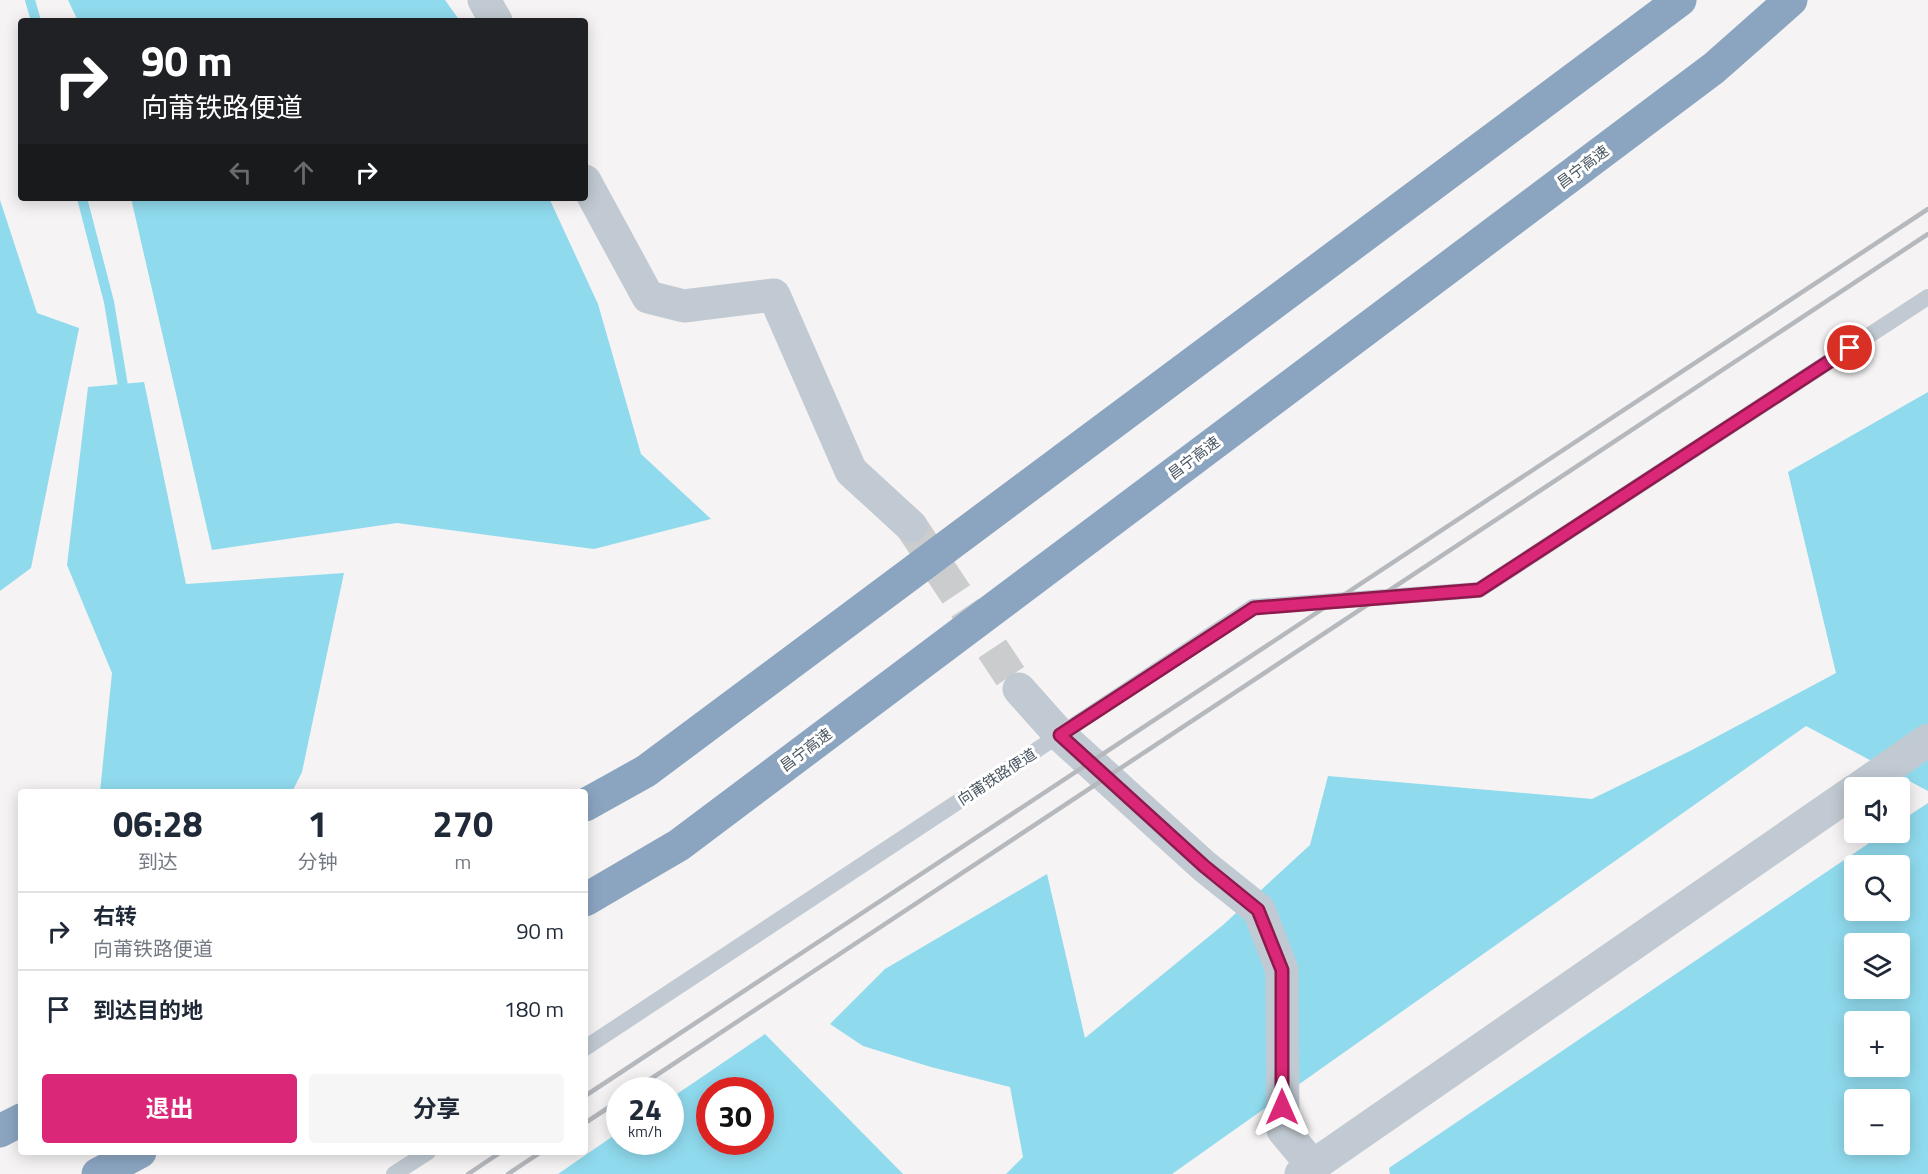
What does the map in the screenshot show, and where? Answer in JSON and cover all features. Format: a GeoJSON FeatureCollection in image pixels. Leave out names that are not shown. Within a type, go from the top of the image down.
{"type":"FeatureCollection","features":[{"type":"Feature","properties":{"kind":"highway"},"geometry":{"type":"LineString","coordinates":[[588,803],[646,771],[1680,0]]}},
{"type":"Feature","properties":{"kind":"highway","name":"昌宁高速"},"geometry":{"type":"LineString","coordinates":[[588,898],[679,845],[1714,68],[1791,0]]}},
{"type":"Feature","properties":{"kind":"highway"},"geometry":{"type":"LineString","coordinates":[[0,1131],[18,1122]]}},
{"type":"Feature","properties":{"kind":"highway"},"geometry":{"type":"LineString","coordinates":[[98,1174],[134,1155]]}},
{"type":"Feature","properties":{"kind":"street"},"geometry":{"type":"LineString","coordinates":[[484,0],[494,18]]}},
{"type":"Feature","properties":{"kind":"street"},"geometry":{"type":"LineString","coordinates":[[588,187],[648,297],[684,306],[774,295],[851,471],[910,526]]}},
{"type":"Feature","properties":{"kind":"street"},"geometry":{"type":"LineString","coordinates":[[1019,689],[1060,735],[1204,866],[1258,910],[1282,970],[1283,1130],[1307,1170],[1844,798]]}},
{"type":"Feature","properties":{"kind":"street"},"geometry":{"type":"LineString","coordinates":[[1875,777],[1928,740]]}},
{"type":"Feature","properties":{"kind":"lane","name":"向莆铁路便道"},"geometry":{"type":"LineString","coordinates":[[588,1046],[1254,608],[1479,590],[1928,297]]}},
{"type":"Feature","properties":{"kind":"lane"},"geometry":{"type":"LineString","coordinates":[[394,1174],[423,1155]]}},
{"type":"Feature","properties":{"kind":"water"},"geometry":{"type":"Polygon","coordinates":[[[68,0],[445,0],[458,18],[77,18],[68,0]]]}},
{"type":"Feature","properties":{"kind":"water"},"geometry":{"type":"Polygon","coordinates":[[[0,200],[37,313],[79,328],[31,568],[0,591],[0,200]]]}},
{"type":"Feature","properties":{"kind":"water"},"geometry":{"type":"Polygon","coordinates":[[[132,201],[550,201],[598,304],[641,454],[711,519],[594,549],[397,523],[212,550],[132,201]]]}},
{"type":"Feature","properties":{"kind":"water"},"geometry":{"type":"Polygon","coordinates":[[[144,382],[186,584],[344,573],[302,772],[294,789],[100,789],[112,673],[67,565],[88,387],[144,382]]]}},
{"type":"Feature","properties":{"kind":"water"},"geometry":{"type":"Polygon","coordinates":[[[1928,392],[1928,791],[1910,781],[1910,777],[1902,777],[1806,726],[1172,1174],[1006,1174],[1023,1157],[1010,1087],[931,1067],[863,1046],[830,1024],[885,969],[1047,874],[1085,1038],[1223,925],[1310,845],[1328,776],[1592,799],[1690,751],[1836,673],[1788,472],[1928,392]]]}},
{"type":"Feature","properties":{"kind":"water"},"geometry":{"type":"Polygon","coordinates":[[[1928,803],[1928,1174],[1390,1174],[1389,1168],[1844,860],[1844,921],[1910,921],[1910,855],[1851,855],[1869,843],[1910,843],[1910,815],[1928,803]]]}},
{"type":"Feature","properties":{"kind":"water"},"geometry":{"type":"Polygon","coordinates":[[[765,1034],[903,1174],[558,1174],[606,1141],[606,1155],[684,1155],[684,1089],[696,1081],[696,1155],[774,1155],[774,1077],[702,1077],[765,1034]]]}},
{"type":"Feature","properties":{"kind":"waterway"},"geometry":{"type":"LineString","coordinates":[[30,0],[35,18]]}},
{"type":"Feature","properties":{"kind":"waterway"},"geometry":{"type":"LineString","coordinates":[[83,201],[109,302],[125,398]]}},
{"type":"Feature","properties":{"kind":"tunnel"},"geometry":{"type":"LineString","coordinates":[[911,526],[1019,689]]}},
{"type":"Feature","properties":{"kind":"railway"},"geometry":{"type":"LineString","coordinates":[[588,1094],[1928,209]]}},
{"type":"Feature","properties":{"kind":"railway"},"geometry":{"type":"LineString","coordinates":[[654,1077],[1928,234]]}},
{"type":"Feature","properties":{"kind":"railway"},"geometry":{"type":"LineString","coordinates":[[588,1121],[606,1109]]}},
{"type":"Feature","properties":{"kind":"railway"},"geometry":{"type":"LineString","coordinates":[[468,1174],[496,1155]]}},
{"type":"Feature","properties":{"kind":"railway"},"geometry":{"type":"LineString","coordinates":[[508,1174],[536,1155]]}},
{"type":"Feature","properties":{"kind":"route"},"geometry":{"type":"LineString","coordinates":[[1282,1107],[1282,970],[1258,910],[1204,866],[1060,735],[1254,608],[1479,590],[1850,348]]}}]}
